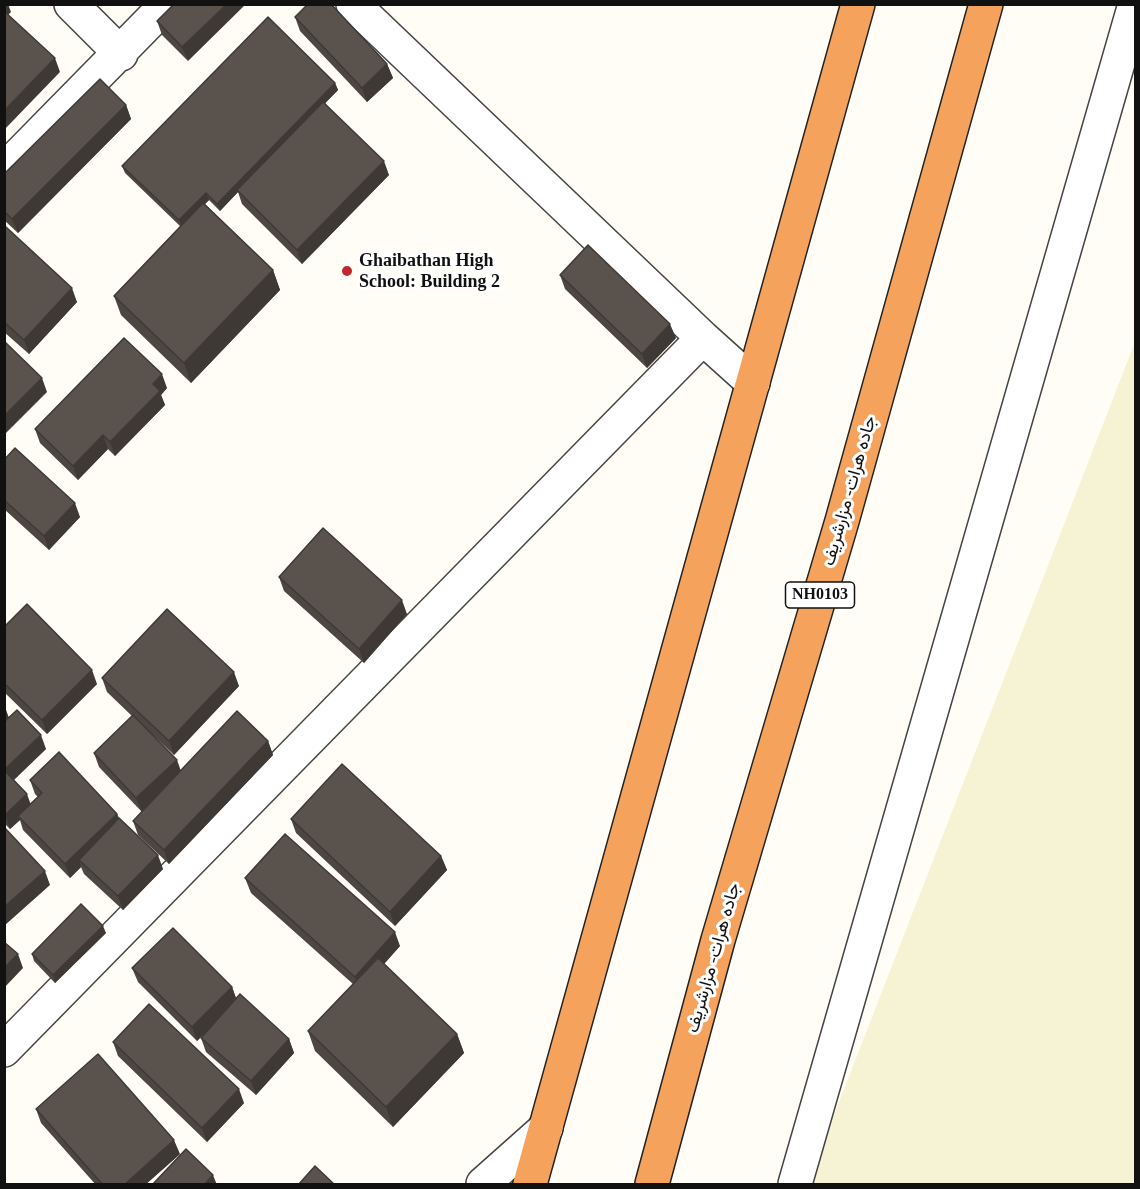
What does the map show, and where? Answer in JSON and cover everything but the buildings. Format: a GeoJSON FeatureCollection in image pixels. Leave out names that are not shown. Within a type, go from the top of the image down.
{"type":"FeatureCollection","features":[{"type":"Feature","properties":{"kind":"highway"},"geometry":{"type":"LineString","coordinates":[[530,1185],[858,4]]}},
{"type":"Feature","properties":{"kind":"highway","name":"جاده هرات- مزارشریف"},"geometry":{"type":"LineString","coordinates":[[652,1185],[718,940],[842,522],[986,4]]}},
{"type":"Feature","properties":{"kind":"street"},"geometry":{"type":"LineString","coordinates":[[71,4],[121,54]]}},
{"type":"Feature","properties":{"kind":"street"},"geometry":{"type":"LineString","coordinates":[[4,170],[121,54],[167,4]]}},
{"type":"Feature","properties":{"kind":"street"},"geometry":{"type":"LineString","coordinates":[[353,4],[753,383]]}},
{"type":"Feature","properties":{"kind":"street"},"geometry":{"type":"LineString","coordinates":[[795,1185],[1135,4]]}},
{"type":"Feature","properties":{"kind":"street"},"geometry":{"type":"LineString","coordinates":[[4,1050],[703,338]]}},
{"type":"Feature","properties":{"kind":"street"},"geometry":{"type":"LineString","coordinates":[[483,1185],[546,1128]]}},
{"type":"Feature","properties":{"kind":"shaded area"},"geometry":{"type":"Polygon","coordinates":[[[1135,342],[1135,1184],[807,1184],[1135,342]]]}},
{"type":"Feature","properties":{"kind":"place","name":"Ghaibathan High School: Building 2"},"geometry":{"type":"Point","coordinates":[347,271]}}]}
